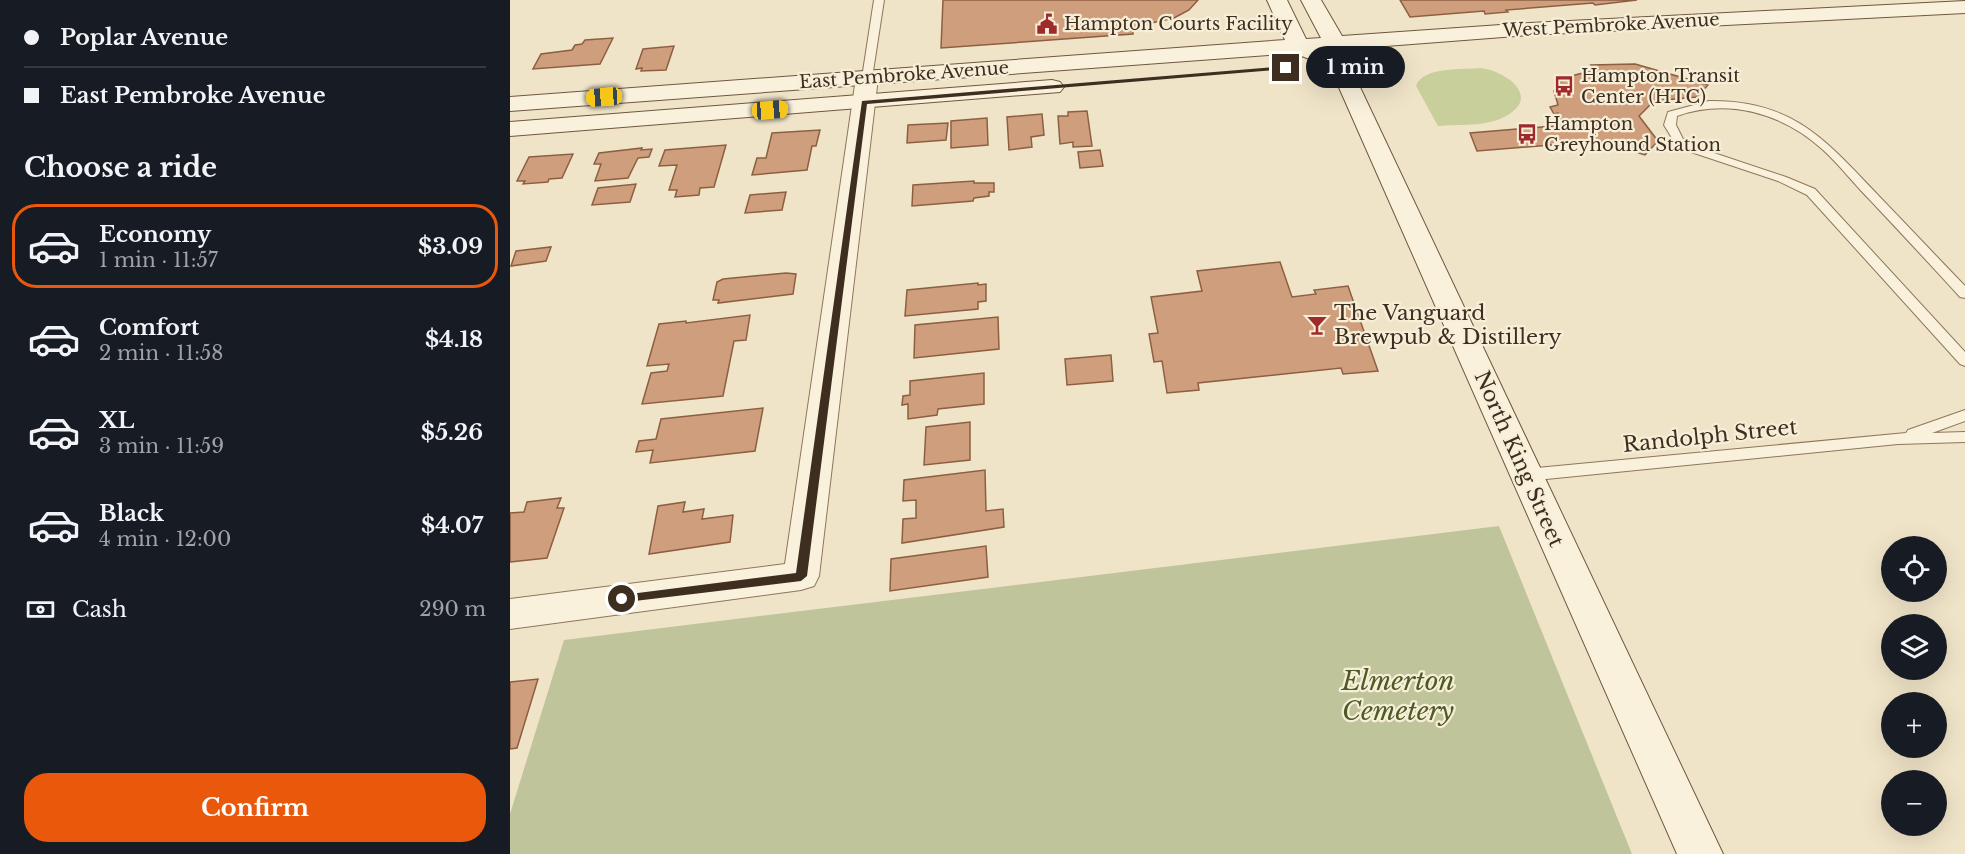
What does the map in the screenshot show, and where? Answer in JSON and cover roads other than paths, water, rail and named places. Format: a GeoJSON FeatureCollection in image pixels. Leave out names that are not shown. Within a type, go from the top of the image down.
{"type":"FeatureCollection","features":[{"type":"Feature","properties":{"kind":"main road"},"geometry":{"type":"LineString","coordinates":[[1278,0],[1299,47],[1336,54]]}},
{"type":"Feature","properties":{"kind":"main road","name":"North King Street"},"geometry":{"type":"LineString","coordinates":[[1311,0],[1700,854]]}},
{"type":"Feature","properties":{"kind":"main road","name":"West Pembroke Avenue"},"geometry":{"type":"LineString","coordinates":[[1336,54],[1816,26],[1923,10],[1965,7]]}},
{"type":"Feature","properties":{"kind":"main road","name":"East Pembroke Avenue"},"geometry":{"type":"LineString","coordinates":[[510,129],[866,90],[1299,47]]}},
{"type":"Feature","properties":{"kind":"main road"},"geometry":{"type":"LineString","coordinates":[[1208,74],[1336,54]]}},
{"type":"Feature","properties":{"kind":"main road","name":"East Pembroke Avenue"},"geometry":{"type":"LineString","coordinates":[[510,104],[866,90],[1073,85]]}},
{"type":"Feature","properties":{"kind":"street"},"geometry":{"type":"LineString","coordinates":[[510,614],[801,576],[866,90]]}},
{"type":"Feature","properties":{"kind":"lane"},"geometry":{"type":"LineString","coordinates":[[866,90],[879,0]]}},
{"type":"Feature","properties":{"kind":"lane"},"geometry":{"type":"LineString","coordinates":[[1965,294],[1818,140],[1783,117],[1747,106],[1710,102],[1689,106],[1672,114],[1670,125],[1679,141],[1695,150],[1782,179],[1811,192],[1965,361]]}},
{"type":"Feature","properties":{"kind":"lane"},"geometry":{"type":"LineString","coordinates":[[1898,439],[1965,415]]}},
{"type":"Feature","properties":{"kind":"lane"},"geometry":{"type":"LineString","coordinates":[[1898,439],[1965,437]]}},
{"type":"Feature","properties":{"kind":"lane","name":"Randolph Street"},"geometry":{"type":"LineString","coordinates":[[1526,475],[1898,439]]}},
{"type":"Feature","properties":{"kind":"place","name":"Hampton Courts Facility"},"geometry":{"type":"Point","coordinates":[1047,24]}},
{"type":"Feature","properties":{"kind":"place","name":"Hampton Transit Center (HTC)"},"geometry":{"type":"Point","coordinates":[1564,86]}},
{"type":"Feature","properties":{"kind":"place","name":"Hampton Greyhound Station"},"geometry":{"type":"Point","coordinates":[1527,134]}},
{"type":"Feature","properties":{"kind":"place","name":"The Vanguard Brewpub & Distillery"},"geometry":{"type":"Point","coordinates":[1317,325]}},
{"type":"Feature","properties":{"kind":"park label","name":"Elmerton Cemetery"},"geometry":{"type":"Point","coordinates":[1398,696]}}]}
